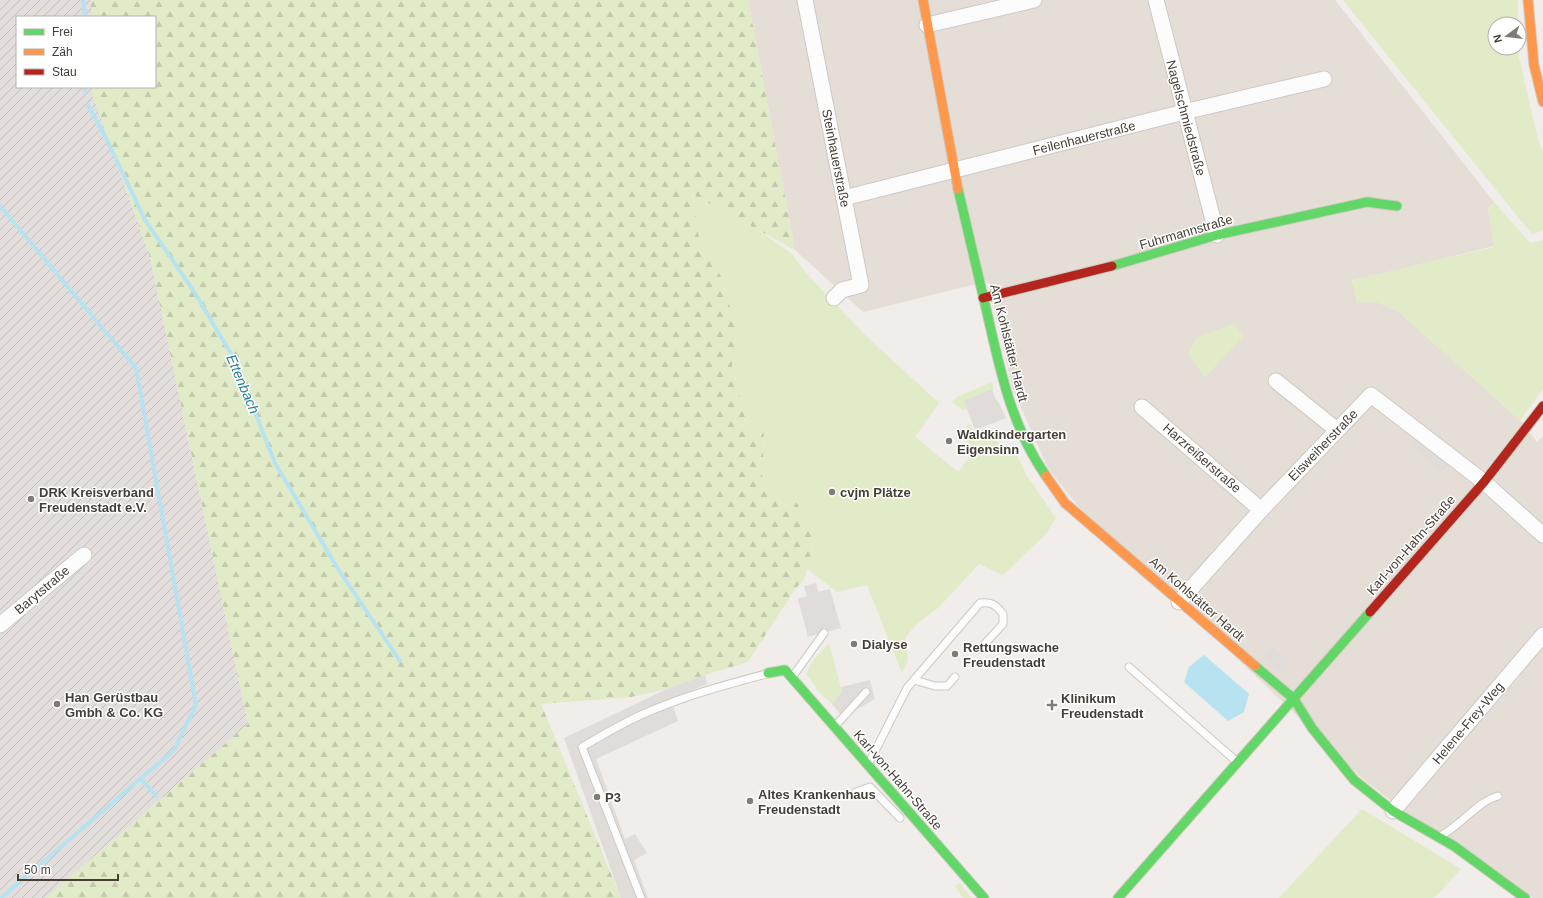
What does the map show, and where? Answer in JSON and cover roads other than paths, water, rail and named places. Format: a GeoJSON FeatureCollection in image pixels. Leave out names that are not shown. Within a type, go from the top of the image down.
{"type":"FeatureCollection","features":[{"type":"Feature","properties":{"kind":"street","name":"Steinhauerstraße"},"geometry":{"type":"LineString","coordinates":[[805,0],[861,285],[842,290],[834,298]]}},
{"type":"Feature","properties":{"kind":"street","name":"Am Kohlstätter Hardt"},"geometry":{"type":"LineString","coordinates":[[923,0],[954,170],[983,298],[1009,402],[1013,414],[1037,463],[1065,503],[1179,602],[1294,698]]}},
{"type":"Feature","properties":{"kind":"street"},"geometry":{"type":"LineString","coordinates":[[927,25],[1034,0]]}},
{"type":"Feature","properties":{"kind":"street","name":"Nagelschmiedstraße"},"geometry":{"type":"LineString","coordinates":[[1156,0],[1217,235]]}},
{"type":"Feature","properties":{"kind":"street"},"geometry":{"type":"LineString","coordinates":[[1528,0],[1531,41],[1540,93],[1543,102]]}},
{"type":"Feature","properties":{"kind":"street","name":"Feilenhauerstraße"},"geometry":{"type":"LineString","coordinates":[[844,198],[1184,112],[1324,79]]}},
{"type":"Feature","properties":{"kind":"street","name":"Fuhrmannstraße"},"geometry":{"type":"LineString","coordinates":[[983,298],[1117,265],[1217,235],[1367,202],[1397,206]]}},
{"type":"Feature","properties":{"kind":"street"},"geometry":{"type":"LineString","coordinates":[[1276,381],[1337,430]]}},
{"type":"Feature","properties":{"kind":"street","name":"Eisweiherstraße"},"geometry":{"type":"LineString","coordinates":[[1179,602],[1261,510],[1371,395],[1484,482]]}},
{"type":"Feature","properties":{"kind":"street","name":"Karl-von-Hahn-Straße"},"geometry":{"type":"LineString","coordinates":[[1118,898],[1484,482],[1543,406]]}},
{"type":"Feature","properties":{"kind":"street","name":"Harzreißerstraße"},"geometry":{"type":"LineString","coordinates":[[1142,407],[1261,510]]}},
{"type":"Feature","properties":{"kind":"street"},"geometry":{"type":"LineString","coordinates":[[1484,482],[1543,535]]}},
{"type":"Feature","properties":{"kind":"street","name":"Barytstraße"},"geometry":{"type":"LineString","coordinates":[[0,625],[84,555]]}},
{"type":"Feature","properties":{"kind":"street","name":"Helene-Frey-Weg"},"geometry":{"type":"LineString","coordinates":[[1393,811],[1543,635]]}},
{"type":"Feature","properties":{"kind":"street","name":"Karl-von-Hahn-Straße"},"geometry":{"type":"LineString","coordinates":[[768,673],[785,670],[868,765],[947,862],[984,898]]}},
{"type":"Feature","properties":{"kind":"street"},"geometry":{"type":"LineString","coordinates":[[1294,698],[1312,728],[1354,780],[1393,811],[1454,846],[1525,898]]}},
{"type":"Feature","properties":{"kind":"lane"},"geometry":{"type":"LineString","coordinates":[[868,765],[907,688],[980,603],[990,602],[1003,614],[1003,624],[980,649]]}},
{"type":"Feature","properties":{"kind":"lane"},"geometry":{"type":"LineString","coordinates":[[792,678],[824,633]]}},
{"type":"Feature","properties":{"kind":"lane"},"geometry":{"type":"LineString","coordinates":[[1129,667],[1238,762]]}},
{"type":"Feature","properties":{"kind":"lane"},"geometry":{"type":"LineString","coordinates":[[641,898],[582,747],[641,715],[704,691],[768,673]]}},
{"type":"Feature","properties":{"kind":"lane"},"geometry":{"type":"LineString","coordinates":[[914,680],[934,686],[947,686],[954,677]]}},
{"type":"Feature","properties":{"kind":"lane"},"geometry":{"type":"LineString","coordinates":[[834,726],[866,692]]}},
{"type":"Feature","properties":{"kind":"lane"},"geometry":{"type":"LineString","coordinates":[[856,792],[870,787],[900,818]]}},
{"type":"Feature","properties":{"kind":"lane"},"geometry":{"type":"LineString","coordinates":[[1438,837],[1454,828],[1480,804],[1498,796]]}},
{"type":"Feature","properties":{"kind":"water"},"geometry":{"type":"Polygon","coordinates":[[[1204,655],[1249,694],[1244,712],[1228,721],[1184,682],[1189,667],[1204,655]]]}},
{"type":"Feature","properties":{"kind":"waterway","name":"Ettenbach"},"geometry":{"type":"LineString","coordinates":[[83,0],[85,16]]}},
{"type":"Feature","properties":{"kind":"waterway","name":"Ettenbach"},"geometry":{"type":"LineString","coordinates":[[88,105],[106,138],[145,220],[193,290],[233,357],[275,463],[338,569],[400,661]]}},
{"type":"Feature","properties":{"kind":"waterway"},"geometry":{"type":"LineString","coordinates":[[0,206],[136,368],[196,705],[174,750],[1,898]]}},
{"type":"Feature","properties":{"kind":"waterway"},"geometry":{"type":"LineString","coordinates":[[141,779],[156,796]]}},
{"type":"Feature","properties":{"kind":"place","name":"Waldkindergarten Eigensinn"},"geometry":{"type":"Point","coordinates":[949,441]}},
{"type":"Feature","properties":{"kind":"place","name":"cvjm Plätze"},"geometry":{"type":"Point","coordinates":[832,492]}},
{"type":"Feature","properties":{"kind":"place","name":"DRK Kreisverband Freudenstadt e.V."},"geometry":{"type":"Point","coordinates":[31,499]}},
{"type":"Feature","properties":{"kind":"place","name":"Dialyse"},"geometry":{"type":"Point","coordinates":[854,644]}},
{"type":"Feature","properties":{"kind":"place","name":"Rettungswache Freudenstadt"},"geometry":{"type":"Point","coordinates":[955,654]}},
{"type":"Feature","properties":{"kind":"place","name":"Han Gerüstbau Gmbh & Co. KG"},"geometry":{"type":"Point","coordinates":[57,704]}},
{"type":"Feature","properties":{"kind":"place","name":"Klinikum Freudenstadt"},"geometry":{"type":"Point","coordinates":[1052,705]}},
{"type":"Feature","properties":{"kind":"place","name":"P3"},"geometry":{"type":"Point","coordinates":[597,797]}},
{"type":"Feature","properties":{"kind":"place","name":"Altes Krankenhaus Freudenstadt"},"geometry":{"type":"Point","coordinates":[750,801]}}]}
